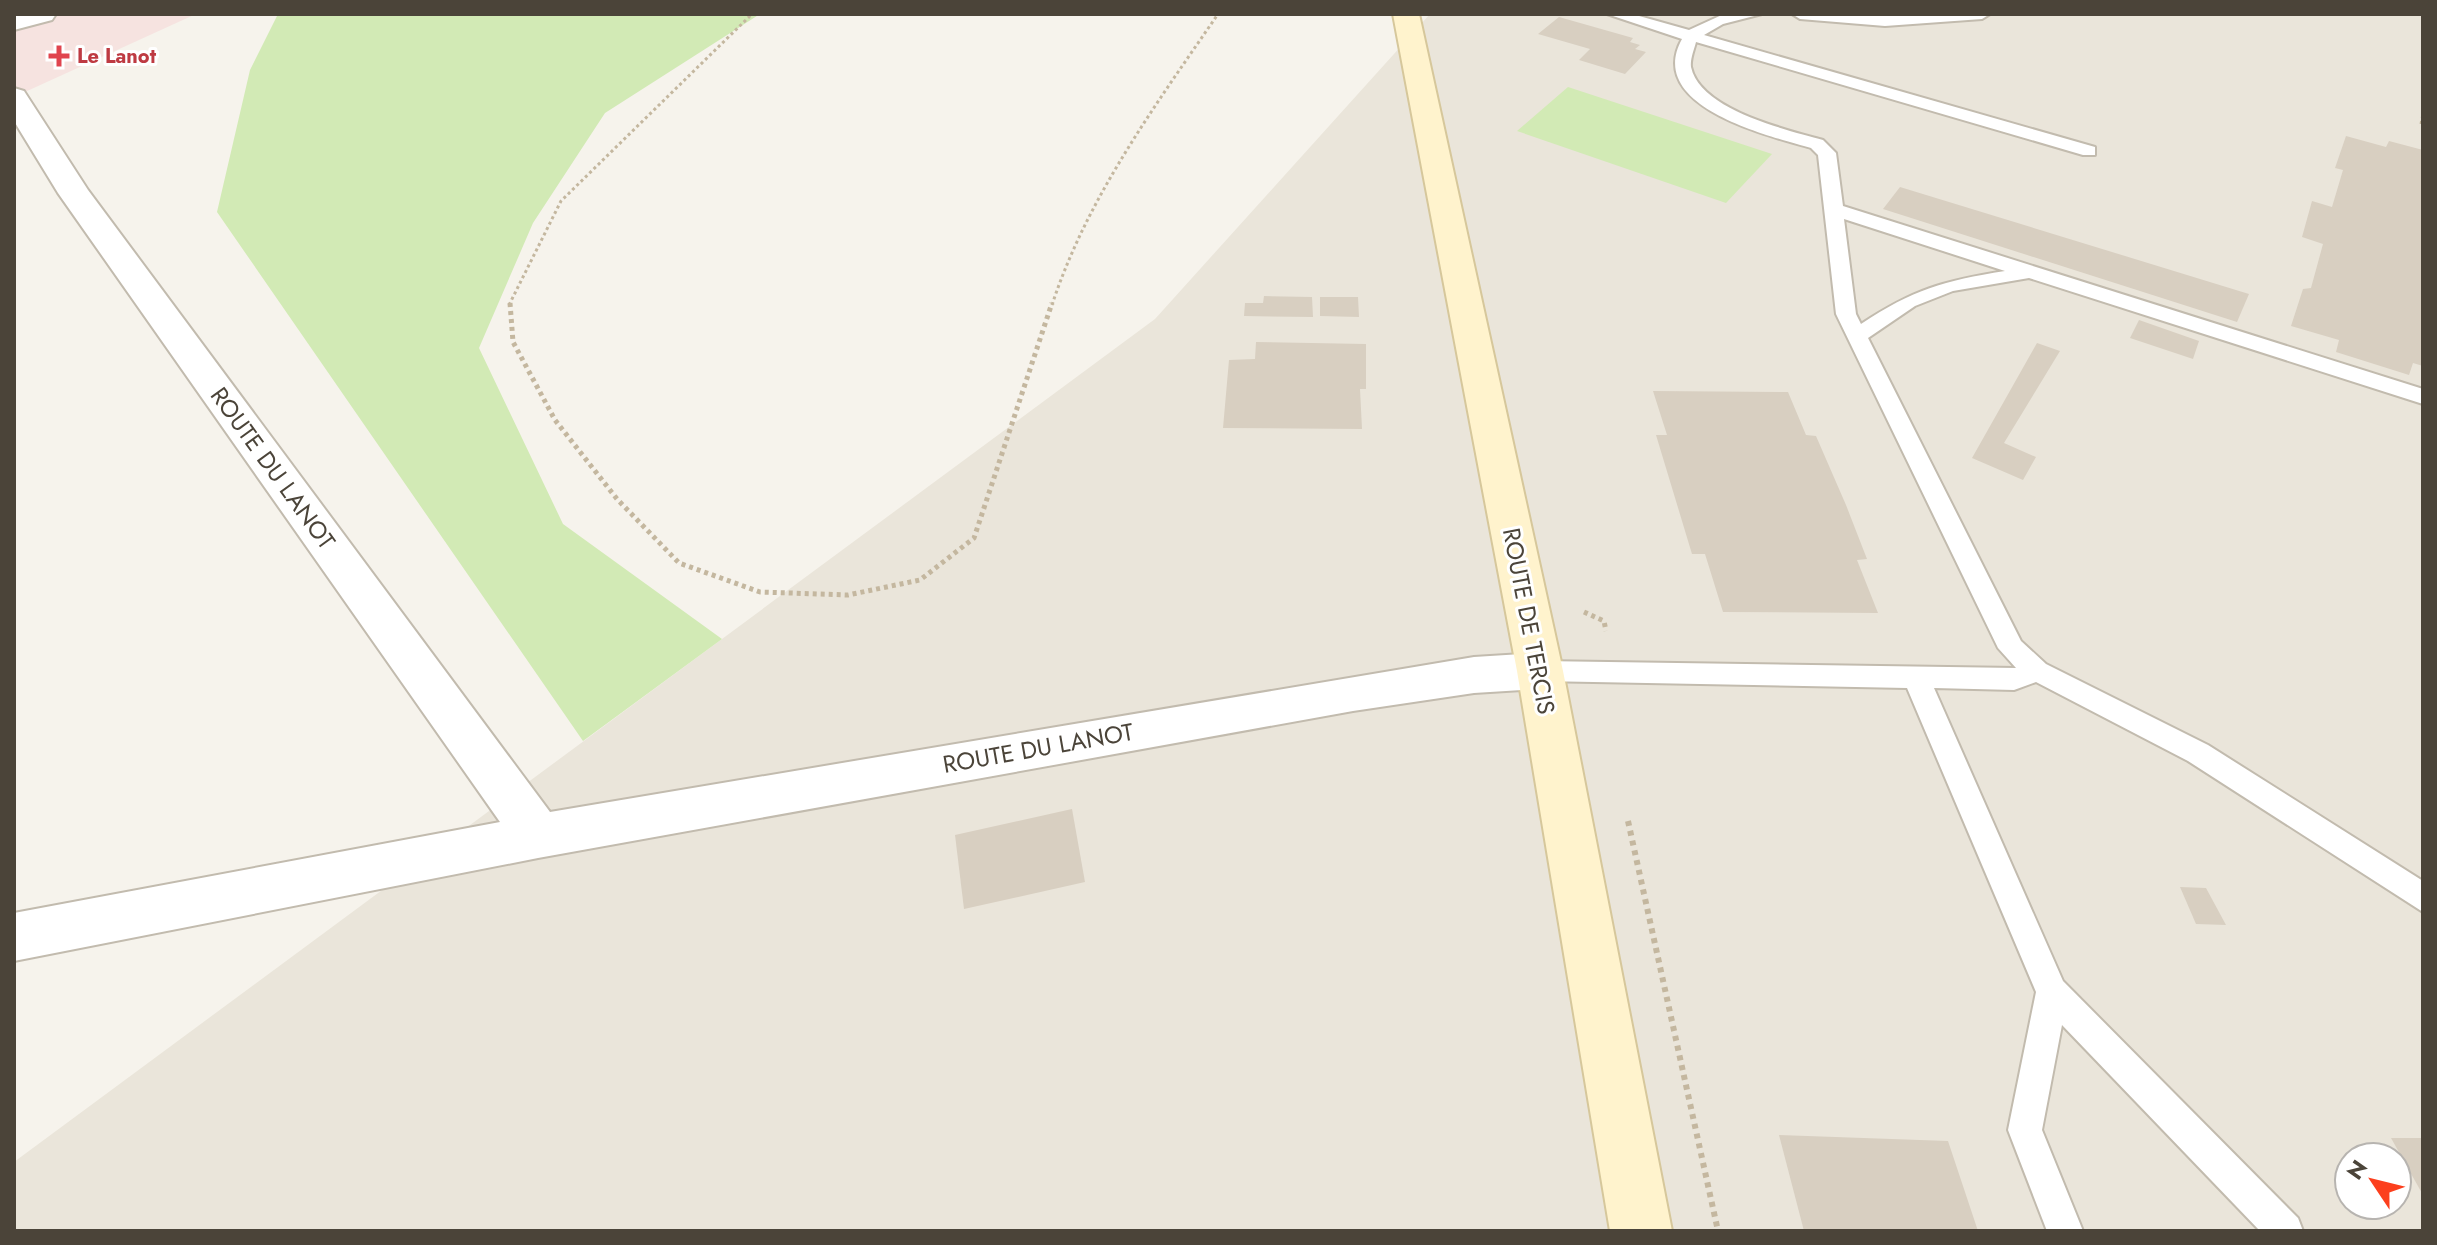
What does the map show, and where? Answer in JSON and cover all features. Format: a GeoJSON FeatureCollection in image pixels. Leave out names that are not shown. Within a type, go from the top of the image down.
{"type":"FeatureCollection","features":[{"type":"Feature","properties":{"kind":"main road","name":"ROUTE DE TERCIS"},"geometry":{"type":"LineString","coordinates":[[1406,14],[1540,671],[1641,1231]]}},
{"type":"Feature","properties":{"kind":"street"},"geometry":{"type":"LineString","coordinates":[[14,22],[43,14]]}},
{"type":"Feature","properties":{"kind":"street","name":"ROUTE DU LANOT"},"geometry":{"type":"LineString","coordinates":[[14,97],[74,193],[538,836]]}},
{"type":"Feature","properties":{"kind":"street","name":"ROUTE DU LANOT"},"geometry":{"type":"LineString","coordinates":[[14,937],[538,836],[1353,693],[1474,675],[1540,671]]}},
{"type":"Feature","properties":{"kind":"lane"},"geometry":{"type":"LineString","coordinates":[[1615,14],[2089,151]]}},
{"type":"Feature","properties":{"kind":"lane"},"geometry":{"type":"LineString","coordinates":[[1754,14],[1718,21],[1692,36],[1681,55],[1683,78],[1702,98],[1741,118],[1817,144],[1827,153],[1831,165],[1846,314],[2011,648],[2037,671],[2102,701],[2198,753],[2423,898]]}},
{"type":"Feature","properties":{"kind":"lane"},"geometry":{"type":"LineString","coordinates":[[1800,14],[1885,21],[1982,14]]}},
{"type":"Feature","properties":{"kind":"lane"},"geometry":{"type":"LineString","coordinates":[[1835,210],[2423,397]]}},
{"type":"Feature","properties":{"kind":"lane"},"geometry":{"type":"LineString","coordinates":[[1857,336],[1908,302],[1948,286],[2031,272]]}},
{"type":"Feature","properties":{"kind":"lane"},"geometry":{"type":"LineString","coordinates":[[1540,671],[2014,679],[2037,671]]}},
{"type":"Feature","properties":{"kind":"lane"},"geometry":{"type":"LineString","coordinates":[[1915,676],[2052,992],[2285,1231]]}},
{"type":"Feature","properties":{"kind":"lane"},"geometry":{"type":"LineString","coordinates":[[2052,992],[2025,1130],[2065,1231]]}},
{"type":"Feature","properties":{"kind":"path"},"geometry":{"type":"LineString","coordinates":[[752,14],[561,201],[508,306],[513,342],[555,420],[617,499],[679,563],[760,592],[848,595],[920,580],[974,538],[1069,253],[1139,130],[1218,14]]}},
{"type":"Feature","properties":{"kind":"path"},"geometry":{"type":"LineString","coordinates":[[2421,124],[2423,114]]}},
{"type":"Feature","properties":{"kind":"path"},"geometry":{"type":"LineString","coordinates":[[1628,820],[1718,1231]]}},
{"type":"Feature","properties":{"kind":"shaded area","name":"Le Lanot"},"geometry":{"type":"Polygon","coordinates":[[[14,14],[196,14],[14,97],[14,14]]]}},
{"type":"Feature","properties":{"kind":"shaded area"},"geometry":{"type":"Polygon","coordinates":[[[1430,14],[2423,14],[2423,1231],[14,1231],[14,1162],[1155,319],[1430,14]]]}},
{"type":"Feature","properties":{"kind":"green space"},"geometry":{"type":"Polygon","coordinates":[[[278,14],[760,14],[605,113],[533,223],[479,348],[563,524],[722,639],[583,741],[217,212],[250,70],[278,14]]]}},
{"type":"Feature","properties":{"kind":"green space"},"geometry":{"type":"Polygon","coordinates":[[[1568,87],[1772,154],[1726,203],[1517,131],[1568,87]]]}},
{"type":"Feature","properties":{"kind":"building"},"geometry":{"type":"Polygon","coordinates":[[[1559,17],[1633,38],[1630,42],[1640,45],[1635,49],[1646,52],[1625,74],[1579,60],[1590,49],[1538,34],[1559,17]]]}},
{"type":"Feature","properties":{"kind":"building"},"geometry":{"type":"Polygon","coordinates":[[[2346,136],[2386,147],[2389,141],[2423,150],[2423,366],[2413,363],[2409,375],[2336,352],[2339,340],[2291,326],[2303,289],[2311,288],[2323,244],[2302,237],[2312,201],[2332,207],[2343,170],[2335,168],[2346,136]]]}},
{"type":"Feature","properties":{"kind":"building"},"geometry":{"type":"Polygon","coordinates":[[[1900,187],[2249,294],[2237,322],[1883,209],[1900,187]]]}},
{"type":"Feature","properties":{"kind":"building"},"geometry":{"type":"Polygon","coordinates":[[[1264,296],[1312,297],[1313,317],[1244,316],[1245,303],[1263,303],[1264,296]]]}},
{"type":"Feature","properties":{"kind":"building"},"geometry":{"type":"Polygon","coordinates":[[[1320,297],[1358,297],[1359,317],[1320,316],[1320,297]]]}},
{"type":"Feature","properties":{"kind":"building"},"geometry":{"type":"Polygon","coordinates":[[[2139,320],[2199,341],[2193,359],[2130,338],[2139,320]]]}},
{"type":"Feature","properties":{"kind":"building"},"geometry":{"type":"Polygon","coordinates":[[[1256,342],[1366,344],[1366,389],[1360,389],[1362,429],[1223,428],[1229,360],[1255,359],[1256,342]]]}},
{"type":"Feature","properties":{"kind":"building"},"geometry":{"type":"Polygon","coordinates":[[[2037,343],[2060,351],[2004,443],[2036,457],[2023,480],[1972,458],[2037,343]]]}},
{"type":"Feature","properties":{"kind":"building"},"geometry":{"type":"Polygon","coordinates":[[[1653,391],[1788,392],[1806,435],[1816,436],[1846,505],[1867,559],[1857,560],[1878,613],[1723,612],[1705,554],[1692,554],[1656,435],[1667,435],[1653,391]]]}},
{"type":"Feature","properties":{"kind":"building"},"geometry":{"type":"Polygon","coordinates":[[[1072,809],[1085,882],[964,909],[955,835],[1072,809]]]}},
{"type":"Feature","properties":{"kind":"building"},"geometry":{"type":"Polygon","coordinates":[[[2180,887],[2206,888],[2226,925],[2196,924],[2180,887]]]}},
{"type":"Feature","properties":{"kind":"building"},"geometry":{"type":"Polygon","coordinates":[[[1779,1135],[1948,1141],[1978,1231],[1804,1231],[1779,1135]]]}},
{"type":"Feature","properties":{"kind":"building"},"geometry":{"type":"Polygon","coordinates":[[[2391,1138],[2423,1138],[2423,1195],[2413,1177],[2413,1141],[2393,1141],[2391,1138]]]}},
{"type":"Feature","properties":{"kind":"place","name":"Le Lanot"},"geometry":{"type":"Point","coordinates":[59,56]}}]}
